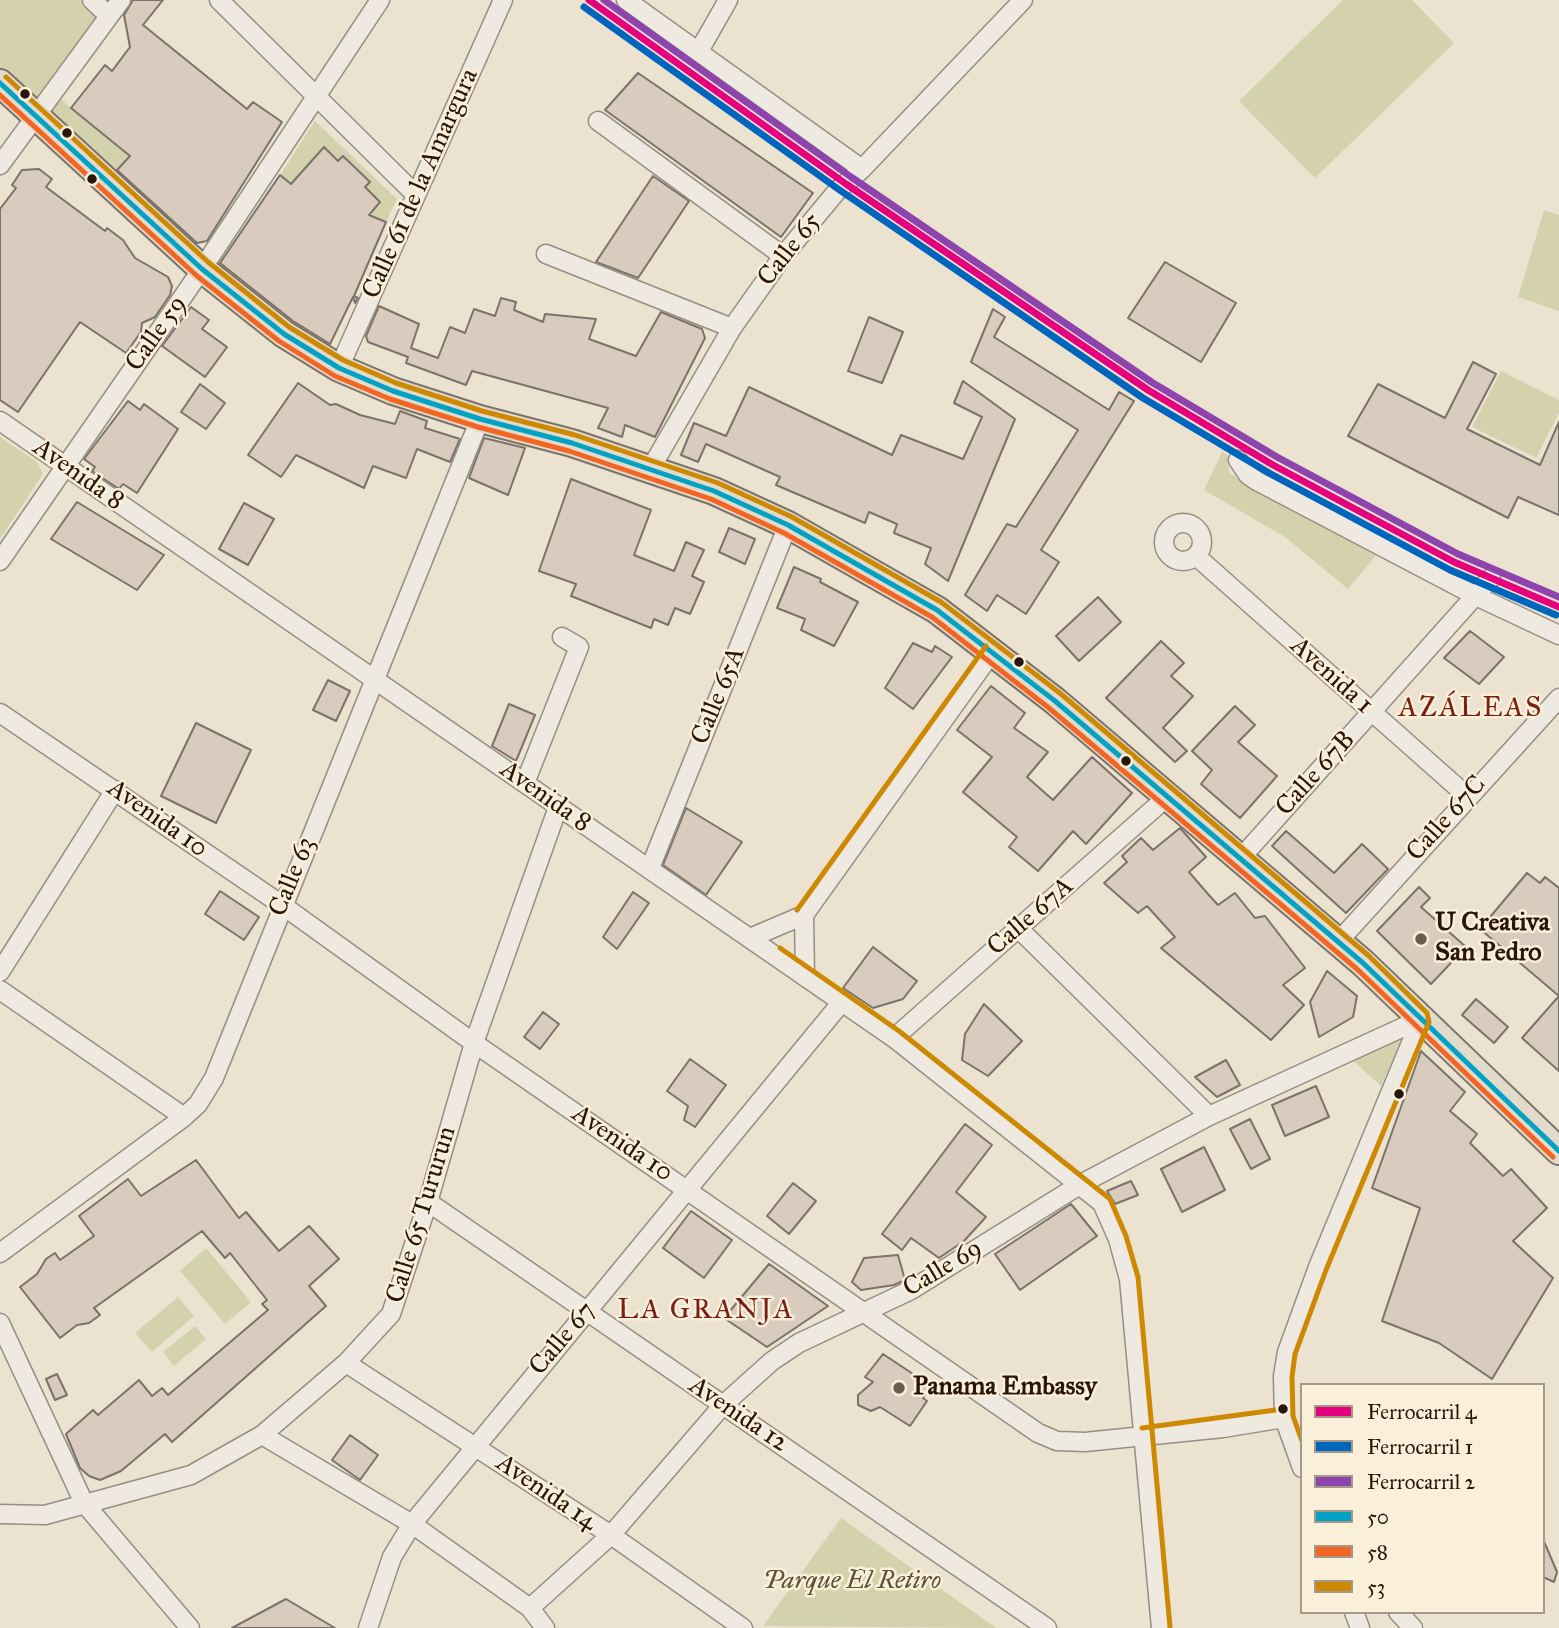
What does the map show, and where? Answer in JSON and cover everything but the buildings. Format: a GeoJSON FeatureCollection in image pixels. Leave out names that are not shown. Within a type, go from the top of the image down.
{"type":"FeatureCollection","features":[{"type":"Feature","properties":{"kind":"highway"},"geometry":{"type":"LineString","coordinates":[[0,83],[202,269],[284,334],[339,368],[393,391],[651,468],[713,491],[788,525],[926,604],[993,651],[1338,942],[1559,1151]]}},
{"type":"Feature","properties":{"kind":"street"},"geometry":{"type":"LineString","coordinates":[[92,0],[109,16]]}},
{"type":"Feature","properties":{"kind":"street"},"geometry":{"type":"LineString","coordinates":[[0,165],[121,0]]}},
{"type":"Feature","properties":{"kind":"street"},"geometry":{"type":"LineString","coordinates":[[219,0],[416,195]]}},
{"type":"Feature","properties":{"kind":"street","name":"Calle 59"},"geometry":{"type":"LineString","coordinates":[[0,561],[202,269],[380,0]]}},
{"type":"Feature","properties":{"kind":"street","name":"Calle 61 de la Amargura"},"geometry":{"type":"LineString","coordinates":[[339,368],[503,0]]}},
{"type":"Feature","properties":{"kind":"street"},"geometry":{"type":"LineString","coordinates":[[626,0],[862,169]]}},
{"type":"Feature","properties":{"kind":"street"},"geometry":{"type":"LineString","coordinates":[[699,51],[729,0]]}},
{"type":"Feature","properties":{"kind":"street","name":"Calle 65"},"geometry":{"type":"LineString","coordinates":[[651,468],[732,328],[783,256],[837,191],[862,169],[1023,0]]}},
{"type":"Feature","properties":{"kind":"street"},"geometry":{"type":"LineString","coordinates":[[598,121],[783,256]]}},
{"type":"Feature","properties":{"kind":"street"},"geometry":{"type":"LineString","coordinates":[[546,254],[732,328]]}},
{"type":"Feature","properties":{"kind":"street","name":"Calle 63"},"geometry":{"type":"LineString","coordinates":[[0,1254],[184,1117],[198,1104],[214,1078],[373,677],[480,419]]}},
{"type":"Feature","properties":{"kind":"street","name":"Avenida 8"},"geometry":{"type":"LineString","coordinates":[[0,421],[894,1038],[1102,1203],[1118,1239],[1129,1279],[1161,1628]]}},
{"type":"Feature","properties":{"kind":"street"},"geometry":{"type":"LineString","coordinates":[[1238,460],[1248,475],[1257,481],[1476,596],[1559,635]]}},
{"type":"Feature","properties":{"kind":"street","name":"Calle 65A"},"geometry":{"type":"LineString","coordinates":[[650,868],[788,525]]}},
{"type":"Feature","properties":{"kind":"street","name":"Avenida 1"},"geometry":{"type":"LineString","coordinates":[[1196,556],[1467,796]]}},
{"type":"Feature","properties":{"kind":"street","name":"Calle 67B"},"geometry":{"type":"LineString","coordinates":[[1240,859],[1491,578]]}},
{"type":"Feature","properties":{"kind":"street"},"geometry":{"type":"LineString","coordinates":[[525,783],[579,647],[562,637]]}},
{"type":"Feature","properties":{"kind":"street"},"geometry":{"type":"LineString","coordinates":[[750,938],[804,915],[993,651]]}},
{"type":"Feature","properties":{"kind":"street","name":"Calle 67C"},"geometry":{"type":"LineString","coordinates":[[1338,942],[1467,796],[1559,698]]}},
{"type":"Feature","properties":{"kind":"street","name":"Avenida 10"},"geometry":{"type":"LineString","coordinates":[[0,713],[282,905],[474,1043],[1038,1433],[1057,1441],[1085,1442],[1284,1418]]}},
{"type":"Feature","properties":{"kind":"street"},"geometry":{"type":"LineString","coordinates":[[0,972],[116,790]]}},
{"type":"Feature","properties":{"kind":"street","name":"Calle 67A"},"geometry":{"type":"LineString","coordinates":[[894,1038],[1167,797]]}},
{"type":"Feature","properties":{"kind":"street","name":"Calle 65 Tururun"},"geometry":{"type":"LineString","coordinates":[[0,1514],[45,1515],[191,1475],[262,1436],[346,1363],[391,1314],[428,1202],[474,1043],[558,807]]}},
{"type":"Feature","properties":{"kind":"street"},"geometry":{"type":"LineString","coordinates":[[804,915],[805,977]]}},
{"type":"Feature","properties":{"kind":"street"},"geometry":{"type":"LineString","coordinates":[[1018,928],[1209,1116]]}},
{"type":"Feature","properties":{"kind":"street"},"geometry":{"type":"LineString","coordinates":[[0,990],[184,1117]]}},
{"type":"Feature","properties":{"kind":"street","name":"Calle 67"},"geometry":{"type":"LineString","coordinates":[[368,1628],[392,1557],[412,1524],[841,1003]]}},
{"type":"Feature","properties":{"kind":"street"},"geometry":{"type":"LineString","coordinates":[[1300,1462],[1284,1418],[1283,1376],[1295,1326],[1421,1019]]}},
{"type":"Feature","properties":{"kind":"street","name":"Calle 69"},"geometry":{"type":"LineString","coordinates":[[530,1608],[611,1535],[723,1405],[781,1355],[862,1312],[911,1290],[1081,1184],[1209,1116],[1421,1019]]}},
{"type":"Feature","properties":{"kind":"street","name":"Avenida 12"},"geometry":{"type":"LineString","coordinates":[[428,1202],[1047,1628]]}},
{"type":"Feature","properties":{"kind":"street"},"geometry":{"type":"LineString","coordinates":[[0,1322],[84,1503],[190,1628]]}},
{"type":"Feature","properties":{"kind":"street","name":"Avenida 14"},"geometry":{"type":"LineString","coordinates":[[346,1363],[611,1535],[743,1628]]}},
{"type":"Feature","properties":{"kind":"street"},"geometry":{"type":"LineString","coordinates":[[262,1436],[412,1524],[530,1608],[545,1628]]}},
{"type":"Feature","properties":{"kind":"street"},"geometry":{"type":"LineString","coordinates":[[1400,1614],[1413,1628]]}},
{"type":"Feature","properties":{"kind":"green space"},"geometry":{"type":"Polygon","coordinates":[[[0,0],[80,0],[98,16],[35,103],[0,72],[0,0]]]}},
{"type":"Feature","properties":{"kind":"green space"},"geometry":{"type":"Polygon","coordinates":[[[1343,0],[1412,0],[1454,43],[1315,178],[1239,101],[1343,0]]]}},
{"type":"Feature","properties":{"kind":"green space"},"geometry":{"type":"Polygon","coordinates":[[[59,98],[130,156],[113,175],[46,116],[59,98]]]}},
{"type":"Feature","properties":{"kind":"green space"},"geometry":{"type":"Polygon","coordinates":[[[315,121],[397,199],[386,222],[365,213],[324,209],[280,175],[315,121]],[[324,147],[363,211],[371,213],[380,202],[365,187],[370,182],[343,156],[338,161],[324,147]]]}},
{"type":"Feature","properties":{"kind":"green space"},"geometry":{"type":"Polygon","coordinates":[[[1544,210],[1559,215],[1559,311],[1518,297],[1544,210]]]}},
{"type":"Feature","properties":{"kind":"green space"},"geometry":{"type":"Polygon","coordinates":[[[1501,371],[1559,400],[1559,413],[1536,458],[1472,427],[1501,371]]]}},
{"type":"Feature","properties":{"kind":"green space"},"geometry":{"type":"Polygon","coordinates":[[[0,437],[37,462],[43,474],[0,539],[0,437]]]}},
{"type":"Feature","properties":{"kind":"green space"},"geometry":{"type":"Polygon","coordinates":[[[1222,452],[1228,455],[1229,472],[1249,488],[1379,552],[1348,589],[1285,537],[1204,490],[1222,452]]]}},
{"type":"Feature","properties":{"kind":"green space"},"geometry":{"type":"Polygon","coordinates":[[[1405,1032],[1381,1086],[1349,1057],[1405,1032]]]}},
{"type":"Feature","properties":{"kind":"green space"},"geometry":{"type":"Polygon","coordinates":[[[206,1248],[251,1302],[225,1324],[180,1271],[206,1248]]]}},
{"type":"Feature","properties":{"kind":"green space"},"geometry":{"type":"Polygon","coordinates":[[[178,1297],[194,1316],[152,1352],[135,1333],[178,1297]]]}},
{"type":"Feature","properties":{"kind":"green space"},"geometry":{"type":"Polygon","coordinates":[[[195,1326],[206,1339],[174,1366],[163,1352],[195,1326]]]}},
{"type":"Feature","properties":{"kind":"green space","name":"Parque El Retiro"},"geometry":{"type":"Polygon","coordinates":[[[841,1518],[996,1628],[763,1626],[841,1518]]]}},
{"type":"Feature","properties":{"kind":"rail line","name":"4"},"geometry":{"type":"LineString","coordinates":[[589,0],[846,184],[1148,390],[1273,465],[1454,562],[1559,607]]}},
{"type":"Feature","properties":{"kind":"rail line","name":"2"},"geometry":{"type":"LineString","coordinates":[[604,0],[851,177],[1153,383],[1277,457],[1458,554],[1559,597]]}},
{"type":"Feature","properties":{"kind":"rail line","name":"1"},"geometry":{"type":"LineString","coordinates":[[584,7],[841,191],[1143,398],[1269,473],[1450,570],[1556,615]]}},
{"type":"Feature","properties":{"kind":"transit line","name":"53"},"geometry":{"type":"LineString","coordinates":[[6,77],[208,262],[289,327],[343,360],[396,383],[482,411],[575,435],[718,483],[792,517],[941,602],[1061,694],[1369,956],[1427,1013],[1429,1022],[1326,1270],[1295,1354],[1292,1377],[1293,1416],[1300,1435]]}},
{"type":"Feature","properties":{"kind":"transit line","name":"50"},"geometry":{"type":"LineString","coordinates":[[0,83],[202,269],[284,334],[339,368],[393,391],[480,419],[572,443],[714,491],[788,525],[937,610],[1055,701],[1363,963],[1559,1151]]}},
{"type":"Feature","properties":{"kind":"transit line","name":"58"},"geometry":{"type":"LineString","coordinates":[[0,95],[197,276],[279,341],[335,376],[390,399],[478,427],[569,451],[711,499],[784,533],[932,617],[1049,708],[1357,969],[1553,1157]]}},
{"type":"Feature","properties":{"kind":"transit line","name":"53"},"geometry":{"type":"LineString","coordinates":[[797,910],[986,646]]}},
{"type":"Feature","properties":{"kind":"transit line","name":"53"},"geometry":{"type":"LineString","coordinates":[[780,948],[899,1031],[1110,1199],[1126,1236],[1138,1277],[1170,1627]]}},
{"type":"Feature","properties":{"kind":"transit line","name":"53"},"geometry":{"type":"LineString","coordinates":[[1142,1428],[1283,1409]]}},
{"type":"Feature","properties":{"kind":"place","name":"U Creativa San Pedro"},"geometry":{"type":"Point","coordinates":[1421,939]}},
{"type":"Feature","properties":{"kind":"place","name":"Panama Embassy"},"geometry":{"type":"Point","coordinates":[899,1388]}},
{"type":"Feature","properties":{"kind":"district","name":"AZÁLEAS"},"geometry":{"type":"Point","coordinates":[1471,709]}},
{"type":"Feature","properties":{"kind":"district","name":"LA GRANJA"},"geometry":{"type":"Point","coordinates":[706,1311]}}]}
